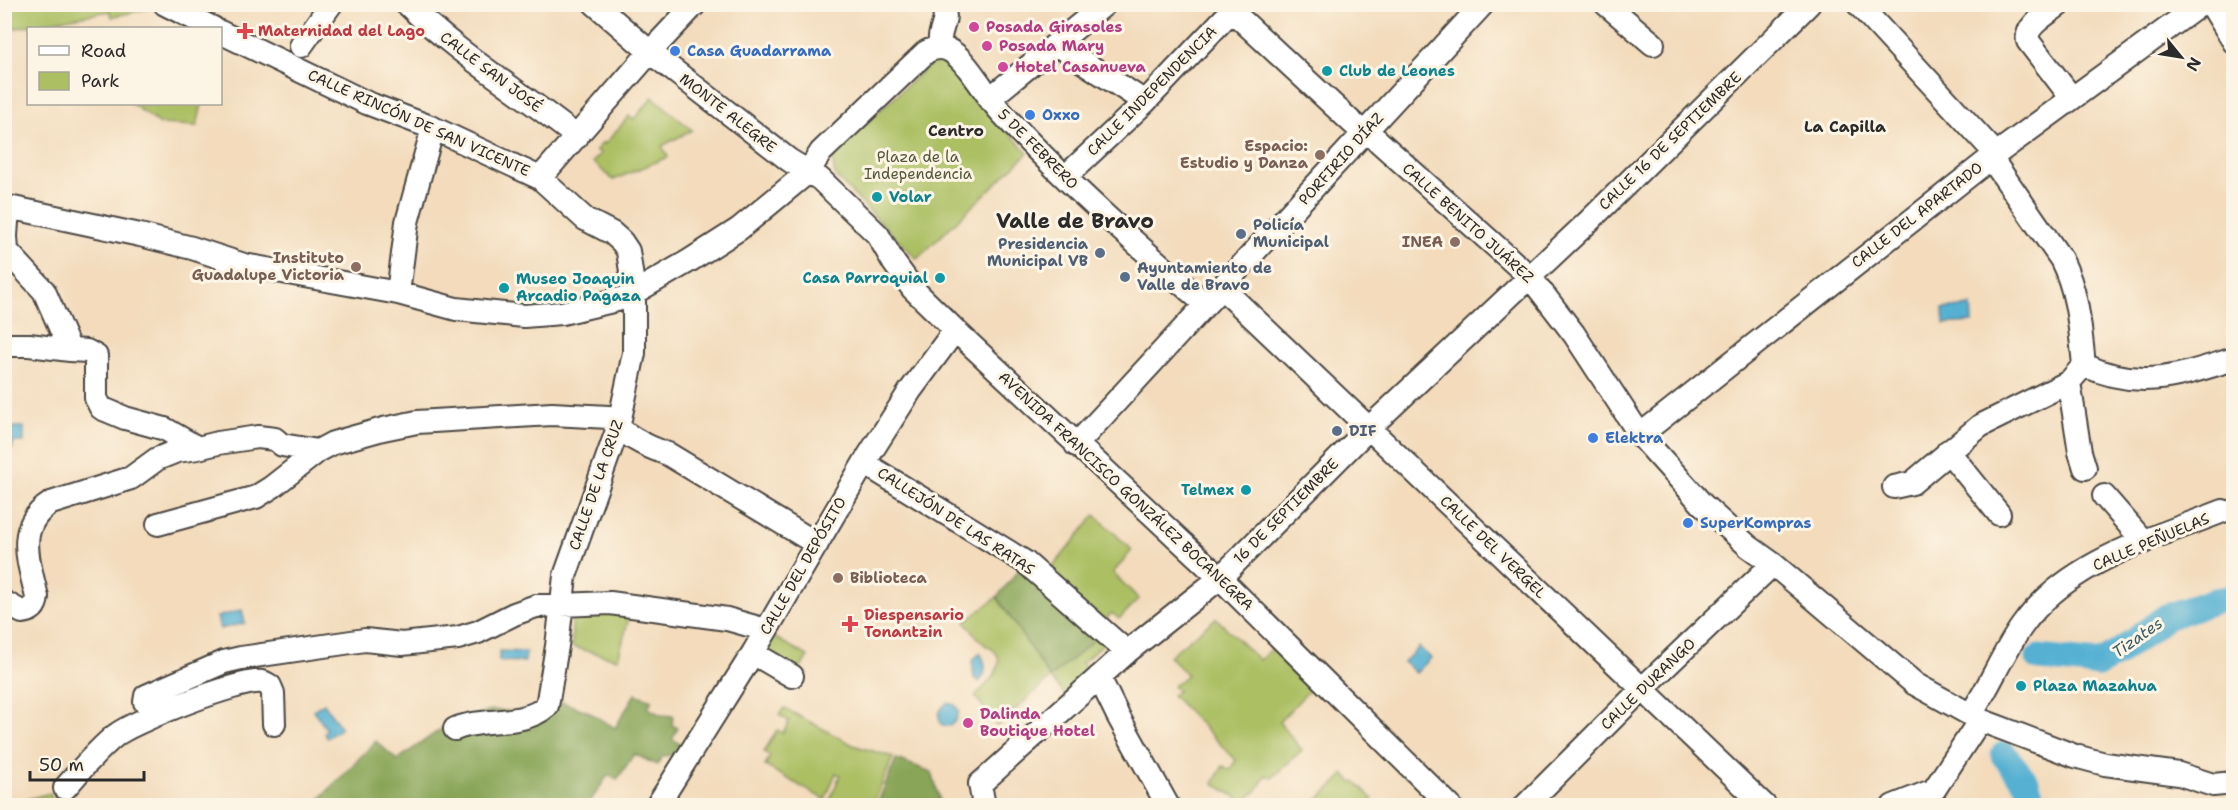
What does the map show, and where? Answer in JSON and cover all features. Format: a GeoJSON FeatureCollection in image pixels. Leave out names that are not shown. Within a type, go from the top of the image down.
{"type":"FeatureCollection","features":[{"type":"Feature","properties":{"kind":"street","name":"CALLE RINCÓN DE SAN VICENTE"},"geometry":{"type":"LineString","coordinates":[[165,4],[210,22]]}},
{"type":"Feature","properties":{"kind":"street"},"geometry":{"type":"LineString","coordinates":[[301,46],[331,4]]}},
{"type":"Feature","properties":{"kind":"street","name":"CALLE SAN JOSÉ"},"geometry":{"type":"LineString","coordinates":[[406,4],[492,75],[546,112],[577,137]]}},
{"type":"Feature","properties":{"kind":"street","name":"MONTE ALEGRE"},"geometry":{"type":"LineString","coordinates":[[595,4],[650,52],[789,160],[808,172]]}},
{"type":"Feature","properties":{"kind":"street"},"geometry":{"type":"LineString","coordinates":[[540,178],[695,4]]}},
{"type":"Feature","properties":{"kind":"street"},"geometry":{"type":"LineString","coordinates":[[939,4],[945,11],[946,20],[939,35],[951,53]]}},
{"type":"Feature","properties":{"kind":"street"},"geometry":{"type":"LineString","coordinates":[[989,99],[1105,4]]}},
{"type":"Feature","properties":{"kind":"street","name":"PORFIRIO DÍAZ"},"geometry":{"type":"LineString","coordinates":[[1076,445],[1483,4]]}},
{"type":"Feature","properties":{"kind":"street"},"geometry":{"type":"LineString","coordinates":[[1606,4],[1653,44]]}},
{"type":"Feature","properties":{"kind":"street","name":"CALLE 16 DE SEPTIEMBRE"},"geometry":{"type":"LineString","coordinates":[[1530,277],[1809,4]]}},
{"type":"Feature","properties":{"kind":"street"},"geometry":{"type":"LineString","coordinates":[[1858,4],[1993,156],[2061,259],[2068,273],[2076,303],[2084,365],[2069,382],[1980,426],[1912,483],[1894,487]]}},
{"type":"Feature","properties":{"kind":"street"},"geometry":{"type":"LineString","coordinates":[[2061,4],[2030,29],[2027,36],[2028,41],[2072,97]]}},
{"type":"Feature","properties":{"kind":"street","name":"CALLE DEL APARTADO"},"geometry":{"type":"LineString","coordinates":[[1640,435],[1993,156],[2201,4]]}},
{"type":"Feature","properties":{"kind":"street"},"geometry":{"type":"LineString","coordinates":[[2211,4],[2234,42]]}},
{"type":"Feature","properties":{"kind":"street","name":"CALLE BENITO JUÁREZ"},"geometry":{"type":"LineString","coordinates":[[1235,8],[1291,68],[1365,133],[1377,140],[1530,277],[1574,334],[1640,435],[1702,504],[1748,546],[1773,564],[1915,684],[1976,717],[2075,756],[2105,764],[2180,774],[2219,791]]}},
{"type":"Feature","properties":{"kind":"street","name":"CALLE INDEPENDENCIA"},"geometry":{"type":"LineString","coordinates":[[1065,177],[1145,102],[1235,8]]}},
{"type":"Feature","properties":{"kind":"street","name":"CALLE RINCÓN DE SAN VICENTE"},"geometry":{"type":"LineString","coordinates":[[222,28],[367,103],[433,128],[540,178],[585,219],[612,232],[622,242],[628,251],[633,292]]}},
{"type":"Feature","properties":{"kind":"street"},"geometry":{"type":"LineString","coordinates":[[1057,45],[1145,102]]}},
{"type":"Feature","properties":{"kind":"street"},"geometry":{"type":"LineString","coordinates":[[70,350],[45,291],[7,251],[6,207],[150,238],[244,265],[398,292],[470,312],[524,316],[562,313],[625,298],[739,229],[808,172],[821,152],[922,55],[931,49],[951,53]]}},
{"type":"Feature","properties":{"kind":"street","name":"5 DE FEBRERO"},"geometry":{"type":"LineString","coordinates":[[951,53],[1033,147],[1205,304]]}},
{"type":"Feature","properties":{"kind":"street"},"geometry":{"type":"LineString","coordinates":[[398,292],[408,222],[433,128]]}},
{"type":"Feature","properties":{"kind":"street","name":"AVENIDA FRANCISCO GONZÁLEZ BOCANEGRA"},"geometry":{"type":"LineString","coordinates":[[808,172],[820,179],[878,236],[894,263],[914,289],[955,330],[1220,578],[1450,806]]}},
{"type":"Feature","properties":{"kind":"street","name":"16 DE SEPTIEMBRE"},"geometry":{"type":"LineString","coordinates":[[982,795],[1099,677],[1220,578],[1369,428],[1530,277]]}},
{"type":"Feature","properties":{"kind":"street","name":"CALLE DEL VERGEL"},"geometry":{"type":"LineString","coordinates":[[1222,288],[1765,806]]}},
{"type":"Feature","properties":{"kind":"street","name":"CALLE DE LA CRUZ"},"geometry":{"type":"LineString","coordinates":[[455,729],[474,722],[521,718],[539,713],[547,706],[565,576],[618,428],[634,353],[633,292]]}},
{"type":"Feature","properties":{"kind":"street","name":"CALLE DEL DEPÓSITO"},"geometry":{"type":"LineString","coordinates":[[657,806],[753,653],[817,544],[866,449],[955,330]]}},
{"type":"Feature","properties":{"kind":"street"},"geometry":{"type":"LineString","coordinates":[[4,345],[29,345],[87,351],[96,356],[97,404],[125,418],[165,429],[198,448]]}},
{"type":"Feature","properties":{"kind":"street"},"geometry":{"type":"LineString","coordinates":[[2084,365],[2123,379],[2150,380],[2176,376],[2234,359]]}},
{"type":"Feature","properties":{"kind":"street"},"geometry":{"type":"LineString","coordinates":[[2069,382],[2080,452],[2085,468]]}},
{"type":"Feature","properties":{"kind":"street"},"geometry":{"type":"LineString","coordinates":[[159,524],[264,493],[318,451],[333,443],[383,429],[417,422],[552,414],[609,417],[618,428],[668,454],[817,544]]}},
{"type":"Feature","properties":{"kind":"street"},"geometry":{"type":"LineString","coordinates":[[4,602],[22,612],[31,610],[36,602],[27,537],[32,521],[44,507],[51,503],[131,478],[157,459],[167,455],[218,442],[258,437],[275,439],[282,445],[318,451]]}},
{"type":"Feature","properties":{"kind":"street","name":"CALLEJÓN DE LAS RATAS"},"geometry":{"type":"LineString","coordinates":[[866,449],[1025,562],[1127,652]]}},
{"type":"Feature","properties":{"kind":"street"},"geometry":{"type":"LineString","coordinates":[[1948,451],[1999,514]]}},
{"type":"Feature","properties":{"kind":"street"},"geometry":{"type":"LineString","coordinates":[[2104,496],[2144,543]]}},
{"type":"Feature","properties":{"kind":"street","name":"CALLE PEÑUELAS"},"geometry":{"type":"LineString","coordinates":[[1893,806],[1934,790],[1976,717],[2021,627],[2045,600],[2078,574],[2099,562],[2223,511]]}},
{"type":"Feature","properties":{"kind":"street","name":"CALLE DURANGO"},"geometry":{"type":"LineString","coordinates":[[1525,806],[1642,689],[1773,564]]}},
{"type":"Feature","properties":{"kind":"street"},"geometry":{"type":"LineString","coordinates":[[156,715],[145,702],[146,696],[224,662],[365,640],[402,644],[458,638],[536,606],[622,604],[727,619],[766,630]]}},
{"type":"Feature","properties":{"kind":"street"},"geometry":{"type":"LineString","coordinates":[[753,653],[792,676]]}},
{"type":"Feature","properties":{"kind":"street"},"geometry":{"type":"LineString","coordinates":[[1099,677],[1168,806]]}},
{"type":"Feature","properties":{"kind":"street"},"geometry":{"type":"LineString","coordinates":[[65,788],[115,736],[138,722],[206,695],[241,685],[263,682],[270,686],[273,693],[274,724]]}},
{"type":"Feature","properties":{"kind":"green space"},"geometry":{"type":"Polygon","coordinates":[[[5,4],[154,5],[195,27],[155,7],[112,17],[110,11],[5,30],[5,4]]]}},
{"type":"Feature","properties":{"kind":"green space","name":"Plaza de la Independencia"},"geometry":{"type":"Polygon","coordinates":[[[937,61],[951,69],[1028,153],[917,259],[836,177],[833,160],[834,154],[932,62],[937,61]]]}},
{"type":"Feature","properties":{"kind":"green space"},"geometry":{"type":"Polygon","coordinates":[[[653,97],[692,130],[662,146],[668,157],[613,180],[593,162],[601,153],[596,150],[603,142],[605,144],[629,116],[634,119],[653,97]]]}},
{"type":"Feature","properties":{"kind":"green space"},"geometry":{"type":"Polygon","coordinates":[[[133,105],[202,105],[197,126],[160,124],[133,105]]]}},
{"type":"Feature","properties":{"kind":"green space"},"geometry":{"type":"Polygon","coordinates":[[[1095,515],[1132,550],[1113,573],[1139,599],[1119,619],[1112,613],[1096,629],[1035,558],[1051,569],[1095,515]]]}},
{"type":"Feature","properties":{"kind":"green space"},"geometry":{"type":"Polygon","coordinates":[[[1022,566],[1097,637],[1050,678],[997,597],[1022,566]]]}},
{"type":"Feature","properties":{"kind":"green space"},"geometry":{"type":"Polygon","coordinates":[[[997,597],[1050,678],[997,726],[975,696],[995,674],[999,661],[992,649],[981,642],[965,622],[997,597]]]}},
{"type":"Feature","properties":{"kind":"green space"},"geometry":{"type":"Polygon","coordinates":[[[572,611],[630,614],[618,659],[572,647],[572,611]]]}},
{"type":"Feature","properties":{"kind":"green space"},"geometry":{"type":"Polygon","coordinates":[[[1216,618],[1259,660],[1279,643],[1316,683],[1279,722],[1302,750],[1272,778],[1266,775],[1257,790],[1244,802],[1213,783],[1223,766],[1230,770],[1236,760],[1172,695],[1178,691],[1173,686],[1187,675],[1169,656],[1216,618]]]}},
{"type":"Feature","properties":{"kind":"green space"},"geometry":{"type":"Polygon","coordinates":[[[770,635],[808,656],[797,674],[760,652],[770,635]]]}},
{"type":"Feature","properties":{"kind":"green space"},"geometry":{"type":"Polygon","coordinates":[[[1097,637],[1104,643],[1082,663],[1093,676],[1070,700],[1050,678],[1097,637]]]}},
{"type":"Feature","properties":{"kind":"green space"},"geometry":{"type":"Polygon","coordinates":[[[635,694],[652,700],[648,708],[661,715],[673,716],[672,725],[678,728],[672,739],[681,745],[674,755],[663,756],[657,765],[634,754],[617,780],[608,775],[588,805],[313,806],[376,741],[397,760],[451,722],[492,710],[541,709],[559,701],[587,711],[615,728],[635,694]]]}},
{"type":"Feature","properties":{"kind":"green space"},"geometry":{"type":"Polygon","coordinates":[[[784,708],[853,745],[893,757],[873,805],[828,805],[840,775],[836,773],[825,800],[765,766],[770,756],[764,752],[777,730],[783,733],[789,721],[779,715],[784,708]]]}},
{"type":"Feature","properties":{"kind":"green space"},"geometry":{"type":"Polygon","coordinates":[[[896,759],[932,772],[941,805],[877,805],[896,759]]]}},
{"type":"Feature","properties":{"kind":"green space"},"geometry":{"type":"Polygon","coordinates":[[[1345,774],[1352,783],[1355,781],[1373,799],[1367,805],[1312,805],[1345,774]]]}},
{"type":"Feature","properties":{"kind":"green space"},"geometry":{"type":"Polygon","coordinates":[[[51,793],[51,805],[5,805],[5,798],[23,800],[51,793]]]}},
{"type":"Feature","properties":{"kind":"water"},"geometry":{"type":"Polygon","coordinates":[[[1971,306],[1972,322],[1944,324],[1943,309],[1971,306]]]}},
{"type":"Feature","properties":{"kind":"water"},"geometry":{"type":"Polygon","coordinates":[[[4,427],[24,427],[24,442],[14,442],[12,449],[5,449],[4,427]]]}},
{"type":"Feature","properties":{"kind":"water"},"geometry":{"type":"Polygon","coordinates":[[[242,610],[245,623],[220,629],[217,617],[242,610]]]}},
{"type":"Feature","properties":{"kind":"water"},"geometry":{"type":"Polygon","coordinates":[[[1419,647],[1431,658],[1416,673],[1404,662],[1419,647]]]}},
{"type":"Feature","properties":{"kind":"water"},"geometry":{"type":"Polygon","coordinates":[[[499,651],[526,652],[525,662],[499,661],[499,651]]]}},
{"type":"Feature","properties":{"kind":"water"},"geometry":{"type":"Polygon","coordinates":[[[980,653],[985,667],[984,675],[979,682],[974,678],[972,661],[980,653]]]}},
{"type":"Feature","properties":{"kind":"water"},"geometry":{"type":"Polygon","coordinates":[[[324,703],[341,728],[327,738],[324,733],[327,730],[313,710],[324,703]]]}},
{"type":"Feature","properties":{"kind":"water"},"geometry":{"type":"Polygon","coordinates":[[[947,703],[955,705],[959,711],[956,720],[950,726],[942,725],[939,719],[940,710],[947,703]]]}},
{"type":"Feature","properties":{"kind":"waterway","name":"Tizates"},"geometry":{"type":"LineString","coordinates":[[2039,658],[2099,664],[2118,653],[2166,617],[2214,601],[2234,598]]}},
{"type":"Feature","properties":{"kind":"waterway","name":"Tizates"},"geometry":{"type":"LineString","coordinates":[[2004,755],[2026,782],[2034,806]]}},
{"type":"Feature","properties":{"kind":"place","name":"Posada Girasoles"},"geometry":{"type":"Point","coordinates":[974,27]}},
{"type":"Feature","properties":{"kind":"place","name":"Maternidad del Lago"},"geometry":{"type":"Point","coordinates":[245,31]}},
{"type":"Feature","properties":{"kind":"place","name":"Posada Mary"},"geometry":{"type":"Point","coordinates":[987,46]}},
{"type":"Feature","properties":{"kind":"place","name":"Casa Guadarrama"},"geometry":{"type":"Point","coordinates":[675,51]}},
{"type":"Feature","properties":{"kind":"place","name":"Hotel Casanueva"},"geometry":{"type":"Point","coordinates":[1003,67]}},
{"type":"Feature","properties":{"kind":"place","name":"Club de Leones"},"geometry":{"type":"Point","coordinates":[1327,71]}},
{"type":"Feature","properties":{"kind":"place","name":"Oxxo"},"geometry":{"type":"Point","coordinates":[1030,115]}},
{"type":"Feature","properties":{"kind":"place","name":"Espacio: Estudio y Danza"},"geometry":{"type":"Point","coordinates":[1320,155]}},
{"type":"Feature","properties":{"kind":"place","name":"Volar"},"geometry":{"type":"Point","coordinates":[877,197]}},
{"type":"Feature","properties":{"kind":"place","name":"Policía Municipal"},"geometry":{"type":"Point","coordinates":[1241,234]}},
{"type":"Feature","properties":{"kind":"place","name":"INEA"},"geometry":{"type":"Point","coordinates":[1455,242]}},
{"type":"Feature","properties":{"kind":"place","name":"Presidencia Municipal VB"},"geometry":{"type":"Point","coordinates":[1100,253]}},
{"type":"Feature","properties":{"kind":"place","name":"Instituto Guadalupe Victoria"},"geometry":{"type":"Point","coordinates":[356,267]}},
{"type":"Feature","properties":{"kind":"place","name":"Ayuntamiento de Valle de Bravo"},"geometry":{"type":"Point","coordinates":[1125,277]}},
{"type":"Feature","properties":{"kind":"place","name":"Casa Parroquial"},"geometry":{"type":"Point","coordinates":[940,278]}},
{"type":"Feature","properties":{"kind":"place","name":"Museo Joaquin Arcadio Pagaza"},"geometry":{"type":"Point","coordinates":[504,288]}},
{"type":"Feature","properties":{"kind":"place","name":"DIF"},"geometry":{"type":"Point","coordinates":[1337,431]}},
{"type":"Feature","properties":{"kind":"place","name":"Elektra"},"geometry":{"type":"Point","coordinates":[1593,438]}},
{"type":"Feature","properties":{"kind":"place","name":"Telmex"},"geometry":{"type":"Point","coordinates":[1246,490]}},
{"type":"Feature","properties":{"kind":"place","name":"SuperKompras"},"geometry":{"type":"Point","coordinates":[1688,523]}},
{"type":"Feature","properties":{"kind":"place","name":"Biblioteca"},"geometry":{"type":"Point","coordinates":[838,578]}},
{"type":"Feature","properties":{"kind":"place","name":"Diespensario Tonantzin"},"geometry":{"type":"Point","coordinates":[850,624]}},
{"type":"Feature","properties":{"kind":"place","name":"Plaza Mazahua"},"geometry":{"type":"Point","coordinates":[2021,686]}},
{"type":"Feature","properties":{"kind":"place","name":"Dalinda Boutique Hotel"},"geometry":{"type":"Point","coordinates":[968,723]}},
{"type":"Feature","properties":{"kind":"district","name":"La Capilla"},"geometry":{"type":"Point","coordinates":[1845,126]}},
{"type":"Feature","properties":{"kind":"district","name":"Centro"},"geometry":{"type":"Point","coordinates":[956,130]}},
{"type":"Feature","properties":{"kind":"district","name":"Valle de Bravo"},"geometry":{"type":"Point","coordinates":[1075,221]}}]}
